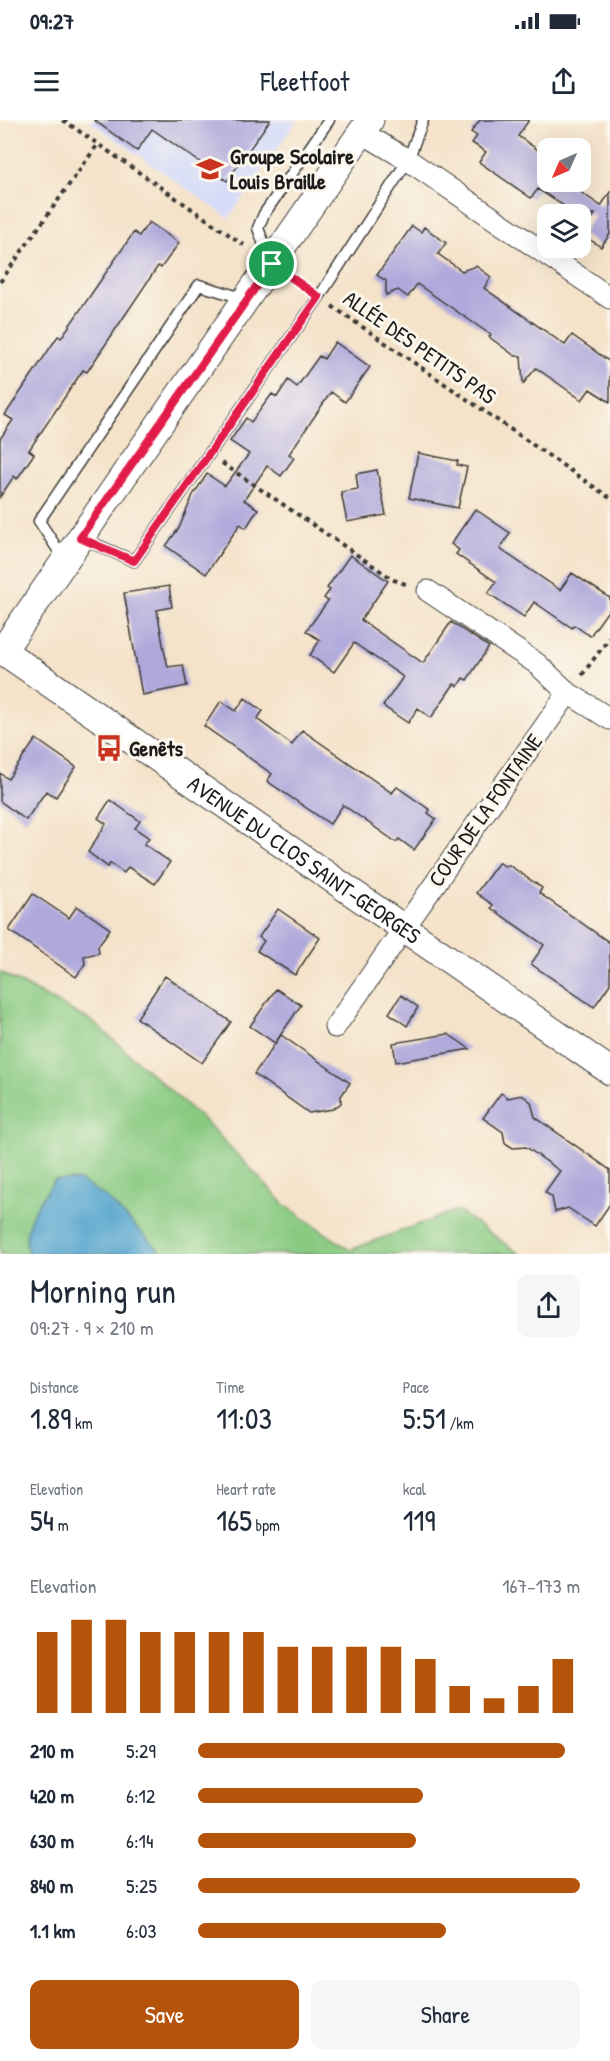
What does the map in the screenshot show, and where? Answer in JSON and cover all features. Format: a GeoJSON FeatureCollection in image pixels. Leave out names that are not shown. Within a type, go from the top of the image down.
{"type":"FeatureCollection","features":[{"type":"Feature","properties":{"kind":"street"},"geometry":{"type":"LineString","coordinates":[[1,651],[366,126],[408,160],[610,298]]}},
{"type":"Feature","properties":{"kind":"street"},"geometry":{"type":"LineString","coordinates":[[428,591],[536,663],[568,693],[610,718]]}},
{"type":"Feature","properties":{"kind":"street","name":"AVENUE DU CLOS SAINT-GEORGES"},"geometry":{"type":"LineString","coordinates":[[1,651],[610,1071]]}},
{"type":"Feature","properties":{"kind":"street","name":"COUR DE LA FONTAINE"},"geometry":{"type":"LineString","coordinates":[[335,1027],[568,693]]}},
{"type":"Feature","properties":{"kind":"lane"},"geometry":{"type":"LineString","coordinates":[[272,264],[258,228],[264,214],[329,120]]}},
{"type":"Feature","properties":{"kind":"lane"},"geometry":{"type":"LineString","coordinates":[[246,299],[199,285],[39,521],[72,549],[134,561],[319,297],[408,160],[423,120]]}},
{"type":"Feature","properties":{"kind":"path","name":"ALLÉE DES PETITS PAS"},"geometry":{"type":"LineString","coordinates":[[63,120],[610,498]]}},
{"type":"Feature","properties":{"kind":"path"},"geometry":{"type":"LineString","coordinates":[[0,282],[98,144]]}},
{"type":"Feature","properties":{"kind":"path"},"geometry":{"type":"LineString","coordinates":[[209,454],[393,580],[428,591]]}},
{"type":"Feature","properties":{"kind":"path"},"geometry":{"type":"LineString","coordinates":[[568,693],[610,637]]}},
{"type":"Feature","properties":{"kind":"shaded area","name":"Groupe Scolaire Louis Braille"},"geometry":{"type":"Polygon","coordinates":[[[88,120],[297,120],[229,218],[88,120]]]}},
{"type":"Feature","properties":{"kind":"green space"},"geometry":{"type":"Polygon","coordinates":[[[0,972],[93,1022],[207,1123],[285,1205],[350,1250],[457,1210],[520,1254],[0,1254],[0,972]]]}},
{"type":"Feature","properties":{"kind":"water"},"geometry":{"type":"Polygon","coordinates":[[[55,1180],[80,1181],[106,1197],[163,1254],[28,1254],[27,1233],[32,1214],[55,1180]]]}},
{"type":"Feature","properties":{"kind":"building"},"geometry":{"type":"Polygon","coordinates":[[[94,120],[270,120],[227,181],[152,129],[137,151],[94,120]]]}},
{"type":"Feature","properties":{"kind":"building"},"geometry":{"type":"Polygon","coordinates":[[[480,120],[529,120],[518,136],[537,149],[537,190],[531,198],[479,162],[486,152],[472,143],[477,136],[471,132],[480,120]]]}},
{"type":"Feature","properties":{"kind":"building"},"geometry":{"type":"Polygon","coordinates":[[[543,192],[581,192],[601,206],[610,192],[610,234],[601,247],[591,240],[591,220],[595,214],[591,214],[591,204],[561,204],[543,192]]]}},
{"type":"Feature","properties":{"kind":"building"},"geometry":{"type":"Polygon","coordinates":[[[149,222],[179,243],[161,268],[158,266],[87,372],[83,370],[29,450],[34,454],[17,479],[14,476],[0,497],[0,439],[13,420],[5,415],[58,336],[61,338],[134,232],[139,236],[149,222]]]}},
{"type":"Feature","properties":{"kind":"building"},"geometry":{"type":"Polygon","coordinates":[[[412,226],[421,232],[424,227],[446,243],[438,254],[462,271],[476,266],[491,277],[484,288],[565,345],[572,335],[610,362],[610,402],[590,389],[582,400],[536,368],[523,384],[521,356],[515,356],[489,337],[491,335],[417,284],[408,297],[398,290],[386,295],[386,281],[377,275],[412,226]]]}},
{"type":"Feature","properties":{"kind":"building"},"geometry":{"type":"Polygon","coordinates":[[[335,342],[370,367],[345,402],[331,392],[289,454],[294,458],[281,476],[267,466],[244,500],[258,509],[246,528],[240,524],[206,574],[166,546],[179,528],[193,495],[207,474],[225,486],[249,454],[230,441],[246,418],[251,422],[272,394],[277,397],[288,380],[297,387],[319,356],[324,359],[335,342]]]}},
{"type":"Feature","properties":{"kind":"building"},"geometry":{"type":"Polygon","coordinates":[[[418,453],[458,461],[457,465],[467,467],[458,508],[409,498],[418,453]]]}},
{"type":"Feature","properties":{"kind":"building"},"geometry":{"type":"Polygon","coordinates":[[[377,470],[386,515],[347,522],[341,492],[358,489],[356,474],[377,470]]]}},
{"type":"Feature","properties":{"kind":"building"},"geometry":{"type":"Polygon","coordinates":[[[475,509],[510,533],[500,549],[560,590],[572,573],[610,598],[610,608],[590,636],[574,625],[572,628],[534,602],[524,617],[488,593],[496,582],[456,554],[459,550],[451,544],[475,509]]]}},
{"type":"Feature","properties":{"kind":"building"},"geometry":{"type":"Polygon","coordinates":[[[350,555],[388,581],[361,620],[423,663],[451,622],[489,647],[467,680],[463,678],[458,686],[454,684],[431,718],[418,708],[408,723],[383,706],[403,677],[354,643],[334,672],[310,655],[320,640],[306,631],[328,601],[324,598],[330,590],[327,588],[350,555]]]}},
{"type":"Feature","properties":{"kind":"building"},"geometry":{"type":"Polygon","coordinates":[[[169,586],[172,607],[157,610],[164,650],[168,667],[183,665],[187,686],[142,695],[124,593],[169,586]]]}},
{"type":"Feature","properties":{"kind":"building"},"geometry":{"type":"Polygon","coordinates":[[[245,698],[263,711],[257,719],[292,745],[302,730],[392,793],[397,787],[430,810],[428,813],[436,819],[414,850],[399,839],[396,842],[343,805],[330,824],[267,781],[272,774],[204,726],[221,701],[236,711],[245,698]]]}},
{"type":"Feature","properties":{"kind":"building"},"geometry":{"type":"Polygon","coordinates":[[[36,739],[76,767],[56,797],[46,791],[26,820],[0,801],[0,773],[8,779],[36,739]]]}},
{"type":"Feature","properties":{"kind":"building"},"geometry":{"type":"Polygon","coordinates":[[[110,800],[140,821],[135,828],[149,838],[144,844],[170,862],[155,884],[128,867],[124,873],[110,863],[108,867],[88,852],[106,824],[98,818],[110,800]]]}},
{"type":"Feature","properties":{"kind":"building"},"geometry":{"type":"Polygon","coordinates":[[[499,862],[504,866],[509,865],[542,888],[539,893],[610,943],[610,984],[594,1007],[531,964],[544,945],[491,908],[493,905],[476,893],[499,862]]]}},
{"type":"Feature","properties":{"kind":"building"},"geometry":{"type":"Polygon","coordinates":[[[33,894],[69,918],[77,906],[110,929],[98,946],[99,953],[84,956],[85,964],[76,977],[9,930],[33,894]]]}},
{"type":"Feature","properties":{"kind":"building"},"geometry":{"type":"Polygon","coordinates":[[[278,909],[320,938],[295,975],[257,951],[264,941],[259,937],[278,909]]]}},
{"type":"Feature","properties":{"kind":"building"},"geometry":{"type":"Polygon","coordinates":[[[165,976],[231,1022],[202,1063],[137,1018],[165,976]]]}},
{"type":"Feature","properties":{"kind":"building"},"geometry":{"type":"Polygon","coordinates":[[[276,989],[301,1005],[275,1043],[250,1026],[276,989]]]}},
{"type":"Feature","properties":{"kind":"building"},"geometry":{"type":"Polygon","coordinates":[[[401,995],[418,1007],[407,1026],[389,1013],[401,995]]]}},
{"type":"Feature","properties":{"kind":"building"},"geometry":{"type":"Polygon","coordinates":[[[448,1034],[470,1049],[396,1062],[393,1043],[448,1034]]]}},
{"type":"Feature","properties":{"kind":"building"},"geometry":{"type":"Polygon","coordinates":[[[281,1035],[350,1083],[341,1096],[341,1103],[333,1109],[309,1113],[254,1074],[281,1035]]]}},
{"type":"Feature","properties":{"kind":"building"},"geometry":{"type":"Polygon","coordinates":[[[501,1093],[508,1098],[522,1095],[531,1102],[535,1117],[610,1170],[610,1204],[595,1226],[568,1208],[555,1212],[552,1197],[545,1192],[560,1171],[526,1147],[513,1148],[505,1143],[503,1132],[483,1118],[501,1093]]]}},
{"type":"Feature","properties":{"kind":"place","name":"Groupe Scolaire Louis Braille"},"geometry":{"type":"Point","coordinates":[210,169]}},
{"type":"Feature","properties":{"kind":"place","name":"Genêts"},"geometry":{"type":"Point","coordinates":[109,748]}},
{"type":"Feature","properties":{"kind":"route"},"geometry":{"type":"LineString","coordinates":[[272,264],[319,297],[134,561],[80,538],[272,264]]}}]}
